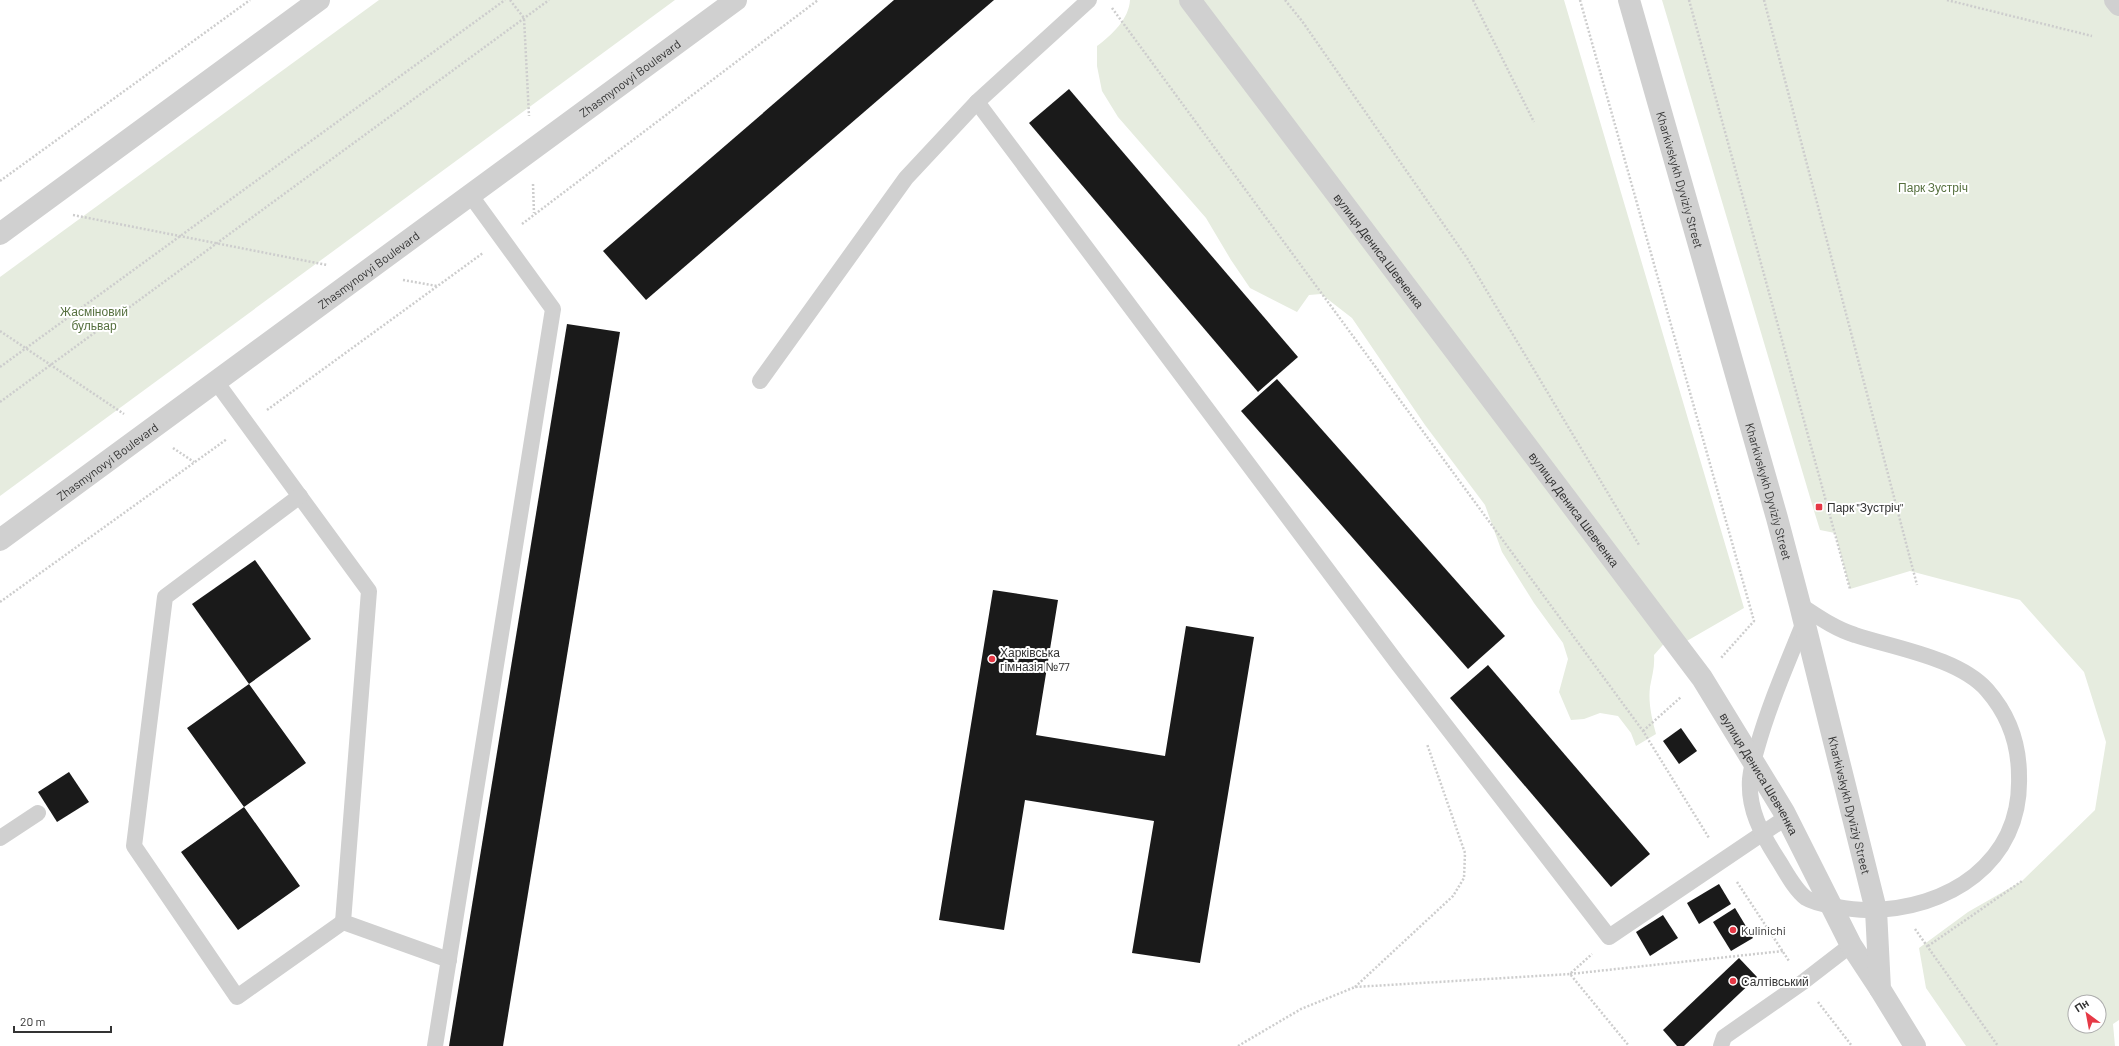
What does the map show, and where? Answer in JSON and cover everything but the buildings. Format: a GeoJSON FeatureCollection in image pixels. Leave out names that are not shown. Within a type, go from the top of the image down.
{"type":"FeatureCollection","features":[{"type":"Feature","properties":{"kind":"street"},"geometry":{"type":"LineString","coordinates":[[0,234],[319,0]]}},
{"type":"Feature","properties":{"kind":"street","name":"Zhasmynovyi Boulevard"},"geometry":{"type":"LineString","coordinates":[[0,540],[217,383],[736,0]]}},
{"type":"Feature","properties":{"kind":"street","name":"вулиця Дениса Шевченка"},"geometry":{"type":"LineString","coordinates":[[1190,0],[1702,678],[1787,817],[1851,945],[1915,1046]]}},
{"type":"Feature","properties":{"kind":"street","name":"Kharkivskykh Dyviziy Street"},"geometry":{"type":"LineString","coordinates":[[1629,0],[1777,518],[1802,614],[1876,910],[1880,989]]}},
{"type":"Feature","properties":{"kind":"street"},"geometry":{"type":"LineString","coordinates":[[2115,0],[2119,5]]}},
{"type":"Feature","properties":{"kind":"lane"},"geometry":{"type":"LineString","coordinates":[[760,381],[906,178],[977,102],[1089,0]]}},
{"type":"Feature","properties":{"kind":"lane"},"geometry":{"type":"LineString","coordinates":[[977,102],[1398,664],[1609,937],[1724,862],[1787,817]]}},
{"type":"Feature","properties":{"kind":"lane"},"geometry":{"type":"LineString","coordinates":[[435,1046],[553,309],[471,196]]}},
{"type":"Feature","properties":{"kind":"lane"},"geometry":{"type":"LineString","coordinates":[[217,383],[369,591],[343,922]]}},
{"type":"Feature","properties":{"kind":"lane"},"geometry":{"type":"LineString","coordinates":[[300,496],[166,597],[134,846],[237,997],[343,922]]}},
{"type":"Feature","properties":{"kind":"lane"},"geometry":{"type":"LineString","coordinates":[[1802,614],[1825,621],[1853,634],[1943,662],[1966,674],[1985,687],[1998,703],[2008,720],[2019,756],[2020,794],[2015,819],[2006,840],[1984,866],[1957,889],[1919,905],[1876,910],[1850,910],[1831,905],[1807,898],[1796,887],[1762,834],[1751,804],[1750,778],[1753,760],[1763,725],[1802,614]]}},
{"type":"Feature","properties":{"kind":"lane"},"geometry":{"type":"LineString","coordinates":[[0,838],[38,813]]}},
{"type":"Feature","properties":{"kind":"lane"},"geometry":{"type":"LineString","coordinates":[[343,922],[449,960]]}},
{"type":"Feature","properties":{"kind":"lane"},"geometry":{"type":"LineString","coordinates":[[1721,1046],[1724,1037],[1803,982],[1851,945]]}},
{"type":"Feature","properties":{"kind":"path"},"geometry":{"type":"LineString","coordinates":[[0,181],[250,0]]}},
{"type":"Feature","properties":{"kind":"path"},"geometry":{"type":"LineString","coordinates":[[0,367],[505,0]]}},
{"type":"Feature","properties":{"kind":"path"},"geometry":{"type":"LineString","coordinates":[[510,0],[524,18],[534,214]]}},
{"type":"Feature","properties":{"kind":"path"},"geometry":{"type":"LineString","coordinates":[[0,402],[549,0]]}},
{"type":"Feature","properties":{"kind":"path"},"geometry":{"type":"LineString","coordinates":[[0,602],[502,239],[818,0]]}},
{"type":"Feature","properties":{"kind":"path"},"geometry":{"type":"LineString","coordinates":[[1285,0],[1302,21],[1467,258],[1643,551]]}},
{"type":"Feature","properties":{"kind":"path"},"geometry":{"type":"LineString","coordinates":[[1473,0],[1534,122]]}},
{"type":"Feature","properties":{"kind":"path"},"geometry":{"type":"LineString","coordinates":[[1580,0],[1754,621],[1702,678],[1643,731]]}},
{"type":"Feature","properties":{"kind":"path"},"geometry":{"type":"LineString","coordinates":[[1689,0],[1850,589]]}},
{"type":"Feature","properties":{"kind":"path"},"geometry":{"type":"LineString","coordinates":[[1764,0],[1917,585]]}},
{"type":"Feature","properties":{"kind":"path"},"geometry":{"type":"LineString","coordinates":[[1947,0],[2092,36]]}},
{"type":"Feature","properties":{"kind":"path"},"geometry":{"type":"LineString","coordinates":[[1110,6],[1643,731],[1724,862],[1803,982],[1852,1046]]}},
{"type":"Feature","properties":{"kind":"path"},"geometry":{"type":"LineString","coordinates":[[36,208],[437,286]]}},
{"type":"Feature","properties":{"kind":"path"},"geometry":{"type":"LineString","coordinates":[[0,331],[194,462]]}},
{"type":"Feature","properties":{"kind":"path"},"geometry":{"type":"LineString","coordinates":[[1354,987],[1453,896],[1464,878],[1465,853],[1424,737]]}},
{"type":"Feature","properties":{"kind":"path"},"geometry":{"type":"LineString","coordinates":[[1998,1046],[1928,946],[2022,882]]}},
{"type":"Feature","properties":{"kind":"path"},"geometry":{"type":"LineString","coordinates":[[1238,1046],[1301,1009],[1354,987],[1570,974],[1783,951]]}},
{"type":"Feature","properties":{"kind":"path"},"geometry":{"type":"LineString","coordinates":[[1570,974],[1629,1046]]}},
{"type":"Feature","properties":{"kind":"green space","name":"Жасміновий бульвар"},"geometry":{"type":"Polygon","coordinates":[[[379,0],[675,0],[0,496],[0,277],[379,0]]]}},
{"type":"Feature","properties":{"kind":"green space"},"geometry":{"type":"Polygon","coordinates":[[[1130,0],[1564,0],[1744,608],[1685,642],[1676,630],[1654,655],[1654,667],[1650,687],[1650,705],[1656,734],[1636,746],[1631,733],[1618,716],[1600,713],[1584,719],[1571,720],[1559,692],[1568,659],[1563,643],[1534,603],[1502,552],[1485,505],[1425,425],[1352,318],[1321,294],[1309,295],[1297,312],[1250,288],[1206,218],[1118,117],[1102,91],[1097,66],[1097,46],[1119,26],[1127,14],[1130,0]]]}},
{"type":"Feature","properties":{"kind":"green space","name":"Парк Зустріч"},"geometry":{"type":"Polygon","coordinates":[[[1662,0],[2119,0],[2119,1020],[2113,1024],[2115,1046],[1966,1046],[1926,988],[1919,948],[1968,912],[2022,881],[2095,810],[2106,742],[2084,672],[2020,600],[1910,571],[1850,589],[1835,533],[1820,530],[1662,0]]]}},
{"type":"Feature","properties":{"kind":"place","name":"Парк \"Зустріч\""},"geometry":{"type":"Point","coordinates":[1819,507]}},
{"type":"Feature","properties":{"kind":"place","name":"Харківська гімназія №77"},"geometry":{"type":"Point","coordinates":[992,659]}},
{"type":"Feature","properties":{"kind":"place","name":"Kulinichi"},"geometry":{"type":"Point","coordinates":[1733,930]}},
{"type":"Feature","properties":{"kind":"place","name":"Салтівський"},"geometry":{"type":"Point","coordinates":[1733,981]}}]}
